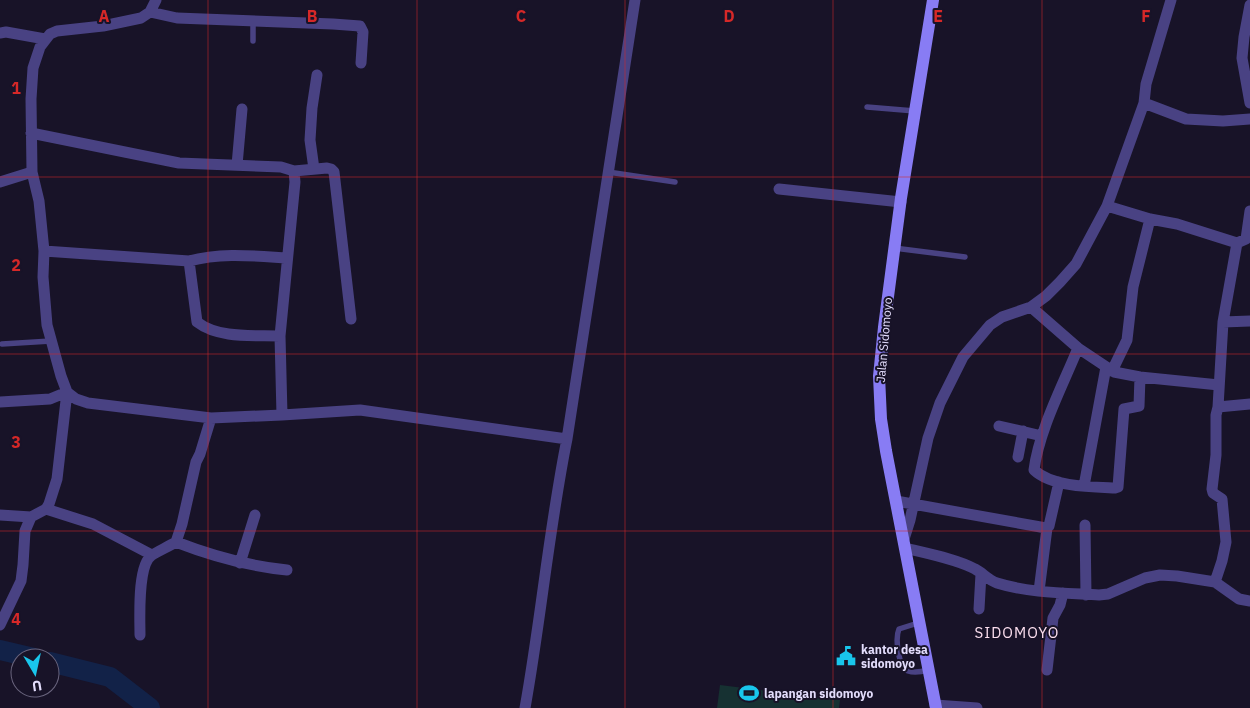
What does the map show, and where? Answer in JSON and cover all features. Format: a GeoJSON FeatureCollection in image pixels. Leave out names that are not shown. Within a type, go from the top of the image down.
{"type":"FeatureCollection","features":[{"type":"Feature","properties":{"kind":"main road","name":"Jalan Sidomoyo"},"geometry":{"type":"LineString","coordinates":[[933,0],[894,248],[879,376],[882,420],[935,707]]}},
{"type":"Feature","properties":{"kind":"street"},"geometry":{"type":"LineString","coordinates":[[0,515],[31,517],[46,509],[49,504],[57,479],[67,392],[47,325],[42,277],[44,251],[39,201],[32,172],[31,99],[33,68],[40,47],[45,39],[58,31],[103,26],[141,18],[150,12],[156,0]]}},
{"type":"Feature","properties":{"kind":"street"},"geometry":{"type":"LineString","coordinates":[[525,708],[540,619],[556,493],[567,440],[635,0]]}},
{"type":"Feature","properties":{"kind":"street"},"geometry":{"type":"LineString","coordinates":[[1171,0],[1146,84],[1144,104],[1108,206],[1076,264],[1051,292],[1031,307],[1002,318],[990,325],[963,357],[940,404],[928,438],[904,543],[975,569],[996,582],[1019,588],[1086,595],[1108,594],[1145,578],[1177,576],[1215,582],[1238,599],[1250,601]]}},
{"type":"Feature","properties":{"kind":"street"},"geometry":{"type":"LineString","coordinates":[[1250,5],[1242,58],[1250,102]]}},
{"type":"Feature","properties":{"kind":"street"},"geometry":{"type":"LineString","coordinates":[[150,12],[177,18],[360,26],[363,32],[361,63]]}},
{"type":"Feature","properties":{"kind":"street"},"geometry":{"type":"LineString","coordinates":[[0,33],[6,32],[45,39]]}},
{"type":"Feature","properties":{"kind":"street"},"geometry":{"type":"LineString","coordinates":[[314,169],[310,140],[317,74]]}},
{"type":"Feature","properties":{"kind":"street"},"geometry":{"type":"LineString","coordinates":[[1144,104],[1186,119],[1223,121],[1250,119]]}},
{"type":"Feature","properties":{"kind":"street"},"geometry":{"type":"LineString","coordinates":[[237,165],[242,109]]}},
{"type":"Feature","properties":{"kind":"street"},"geometry":{"type":"LineString","coordinates":[[31,132],[179,163],[281,167],[294,171],[332,169],[334,172],[351,319]]}},
{"type":"Feature","properties":{"kind":"street"},"geometry":{"type":"LineString","coordinates":[[282,416],[280,336],[295,182],[294,171]]}},
{"type":"Feature","properties":{"kind":"street"},"geometry":{"type":"LineString","coordinates":[[0,182],[32,172]]}},
{"type":"Feature","properties":{"kind":"street"},"geometry":{"type":"LineString","coordinates":[[779,190],[901,202]]}},
{"type":"Feature","properties":{"kind":"street"},"geometry":{"type":"LineString","coordinates":[[1108,206],[1150,219],[1244,240]]}},
{"type":"Feature","properties":{"kind":"street"},"geometry":{"type":"LineString","coordinates":[[1215,582],[1226,542],[1222,499],[1213,493],[1212,489],[1216,455],[1216,415],[1223,322],[1250,211]]}},
{"type":"Feature","properties":{"kind":"street"},"geometry":{"type":"LineString","coordinates":[[1084,486],[1109,369],[1127,340],[1133,286],[1150,219]]}},
{"type":"Feature","properties":{"kind":"street"},"geometry":{"type":"LineString","coordinates":[[44,251],[190,261],[213,256],[234,255],[287,258]]}},
{"type":"Feature","properties":{"kind":"street"},"geometry":{"type":"LineString","coordinates":[[190,261],[197,322],[212,330],[232,334],[280,336]]}},
{"type":"Feature","properties":{"kind":"street"},"geometry":{"type":"LineString","coordinates":[[1031,307],[1078,348],[1109,369],[1140,377],[1219,385]]}},
{"type":"Feature","properties":{"kind":"street"},"geometry":{"type":"LineString","coordinates":[[1223,322],[1250,321]]}},
{"type":"Feature","properties":{"kind":"street"},"geometry":{"type":"LineString","coordinates":[[1078,348],[1042,436],[1034,470],[1040,476],[1059,482],[1084,486],[1118,487],[1124,409],[1140,406],[1140,377]]}},
{"type":"Feature","properties":{"kind":"street"},"geometry":{"type":"LineString","coordinates":[[67,392],[76,399],[88,402],[211,418],[282,416],[360,410],[567,440]]}},
{"type":"Feature","properties":{"kind":"street"},"geometry":{"type":"LineString","coordinates":[[0,402],[50,399],[67,392]]}},
{"type":"Feature","properties":{"kind":"street"},"geometry":{"type":"LineString","coordinates":[[1218,407],[1250,404]]}},
{"type":"Feature","properties":{"kind":"street"},"geometry":{"type":"LineString","coordinates":[[140,635],[141,581],[147,561],[152,555],[176,542],[196,462],[211,418]]}},
{"type":"Feature","properties":{"kind":"street"},"geometry":{"type":"LineString","coordinates":[[998,426],[1042,436]]}},
{"type":"Feature","properties":{"kind":"street"},"geometry":{"type":"LineString","coordinates":[[1018,458],[1023,431]]}},
{"type":"Feature","properties":{"kind":"street"},"geometry":{"type":"LineString","coordinates":[[1039,590],[1047,528],[1059,482]]}},
{"type":"Feature","properties":{"kind":"street"},"geometry":{"type":"LineString","coordinates":[[896,501],[1047,528]]}},
{"type":"Feature","properties":{"kind":"street"},"geometry":{"type":"LineString","coordinates":[[46,509],[93,524],[152,555]]}},
{"type":"Feature","properties":{"kind":"street"},"geometry":{"type":"LineString","coordinates":[[240,563],[255,515]]}},
{"type":"Feature","properties":{"kind":"street"},"geometry":{"type":"LineString","coordinates":[[0,625],[21,581],[25,531],[31,517]]}},
{"type":"Feature","properties":{"kind":"street"},"geometry":{"type":"LineString","coordinates":[[1085,525],[1086,595]]}},
{"type":"Feature","properties":{"kind":"street"},"geometry":{"type":"LineString","coordinates":[[176,542],[240,563],[287,570]]}},
{"type":"Feature","properties":{"kind":"street"},"geometry":{"type":"LineString","coordinates":[[979,609],[981,574]]}},
{"type":"Feature","properties":{"kind":"street"},"geometry":{"type":"LineString","coordinates":[[1047,670],[1053,618],[1060,605],[1063,593]]}},
{"type":"Feature","properties":{"kind":"street"},"geometry":{"type":"LineString","coordinates":[[935,707],[977,708]]}},
{"type":"Feature","properties":{"kind":"lane"},"geometry":{"type":"LineString","coordinates":[[253,21],[253,41]]}},
{"type":"Feature","properties":{"kind":"lane"},"geometry":{"type":"LineString","coordinates":[[867,106],[915,111]]}},
{"type":"Feature","properties":{"kind":"lane"},"geometry":{"type":"LineString","coordinates":[[608,172],[675,182]]}},
{"type":"Feature","properties":{"kind":"lane"},"geometry":{"type":"LineString","coordinates":[[894,248],[965,257]]}},
{"type":"Feature","properties":{"kind":"lane"},"geometry":{"type":"LineString","coordinates":[[2,344],[51,341]]}},
{"type":"Feature","properties":{"kind":"lane"},"geometry":{"type":"LineString","coordinates":[[918,623],[899,630],[896,638],[897,646],[902,664],[907,670],[917,672],[928,670]]}},
{"type":"Feature","properties":{"kind":"green space","name":"lapangan sidomoyo"},"geometry":{"type":"Polygon","coordinates":[[[720,685],[840,700],[839,708],[717,708],[720,685]]]}},
{"type":"Feature","properties":{"kind":"waterway"},"geometry":{"type":"LineString","coordinates":[[0,650],[10,652]]}},
{"type":"Feature","properties":{"kind":"waterway"},"geometry":{"type":"LineString","coordinates":[[60,664],[110,677],[150,708]]}},
{"type":"Feature","properties":{"kind":"place","name":"kantor desa sidomoyo"},"geometry":{"type":"Point","coordinates":[846,656]}},
{"type":"Feature","properties":{"kind":"place","name":"lapangan sidomoyo"},"geometry":{"type":"Point","coordinates":[749,693]}},
{"type":"Feature","properties":{"kind":"district","name":"SIDOMOYO"},"geometry":{"type":"Point","coordinates":[1017,632]}}]}
